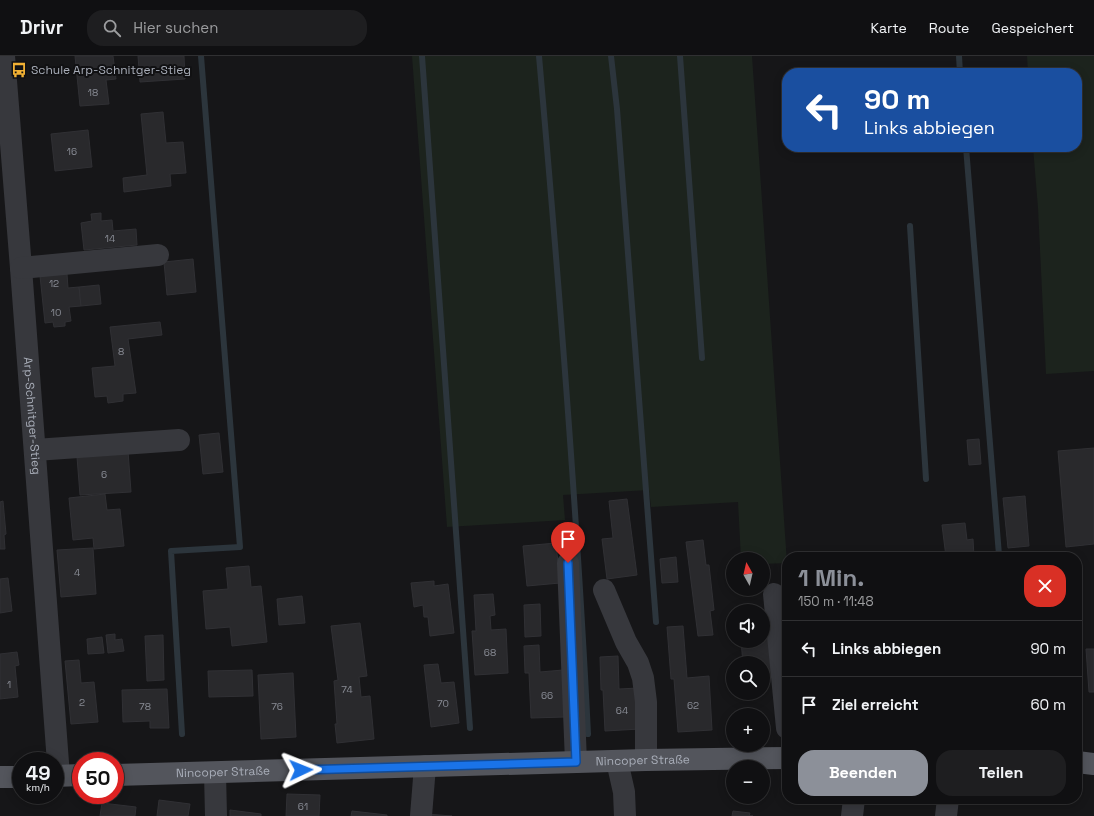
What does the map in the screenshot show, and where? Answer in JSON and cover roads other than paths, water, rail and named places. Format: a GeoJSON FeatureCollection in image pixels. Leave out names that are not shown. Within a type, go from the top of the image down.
{"type":"FeatureCollection","features":[{"type":"Feature","properties":{"kind":"main road","name":"Nincoper Straße"},"geometry":{"type":"LineString","coordinates":[[124,775],[646,760],[782,758]]}},
{"type":"Feature","properties":{"kind":"main road"},"geometry":{"type":"LineString","coordinates":[[1082,763],[1094,764]]}},
{"type":"Feature","properties":{"kind":"main road"},"geometry":{"type":"LineString","coordinates":[[0,777],[12,777]]}},
{"type":"Feature","properties":{"kind":"street","name":"Arp-Schnitger-Stieg"},"geometry":{"type":"LineString","coordinates":[[4,56],[4,93],[21,268],[55,752]]}},
{"type":"Feature","properties":{"kind":"street"},"geometry":{"type":"LineString","coordinates":[[21,268],[158,255]]}},
{"type":"Feature","properties":{"kind":"street"},"geometry":{"type":"LineString","coordinates":[[35,450],[179,440]]}},
{"type":"Feature","properties":{"kind":"street"},"geometry":{"type":"LineString","coordinates":[[568,563],[576,762]]}},
{"type":"Feature","properties":{"kind":"street"},"geometry":{"type":"LineString","coordinates":[[604,590],[626,642],[638,663],[643,678],[646,702],[646,760]]}},
{"type":"Feature","properties":{"kind":"street"},"geometry":{"type":"LineString","coordinates":[[774,594],[782,676]]}},
{"type":"Feature","properties":{"kind":"street"},"geometry":{"type":"LineString","coordinates":[[617,761],[624,792],[625,816]]}},
{"type":"Feature","properties":{"kind":"street"},"geometry":{"type":"LineString","coordinates":[[420,816],[425,766]]}},
{"type":"Feature","properties":{"kind":"street"},"geometry":{"type":"LineString","coordinates":[[215,773],[216,816]]}},
{"type":"Feature","properties":{"kind":"street"},"geometry":{"type":"LineString","coordinates":[[852,816],[853,804]]}},
{"type":"Feature","properties":{"kind":"street"},"geometry":{"type":"LineString","coordinates":[[946,816],[947,804]]}},
{"type":"Feature","properties":{"kind":"waterway"},"geometry":{"type":"LineString","coordinates":[[182,734],[171,551],[240,547],[201,56]]}},
{"type":"Feature","properties":{"kind":"waterway"},"geometry":{"type":"LineString","coordinates":[[422,56],[470,728]]}},
{"type":"Feature","properties":{"kind":"waterway"},"geometry":{"type":"LineString","coordinates":[[539,56],[567,395],[579,564],[588,734]]}},
{"type":"Feature","properties":{"kind":"waterway"},"geometry":{"type":"LineString","coordinates":[[611,56],[617,109],[656,622]]}},
{"type":"Feature","properties":{"kind":"waterway"},"geometry":{"type":"LineString","coordinates":[[680,56],[702,358]]}},
{"type":"Feature","properties":{"kind":"waterway"},"geometry":{"type":"LineString","coordinates":[[959,56],[960,68]]}},
{"type":"Feature","properties":{"kind":"waterway"},"geometry":{"type":"LineString","coordinates":[[966,152],[999,552]]}},
{"type":"Feature","properties":{"kind":"waterway"},"geometry":{"type":"LineString","coordinates":[[910,226],[926,479]]}},
{"type":"Feature","properties":{"kind":"place","name":"Schule Arp-Schnitger-Stieg"},"geometry":{"type":"Point","coordinates":[19,70]}}]}
